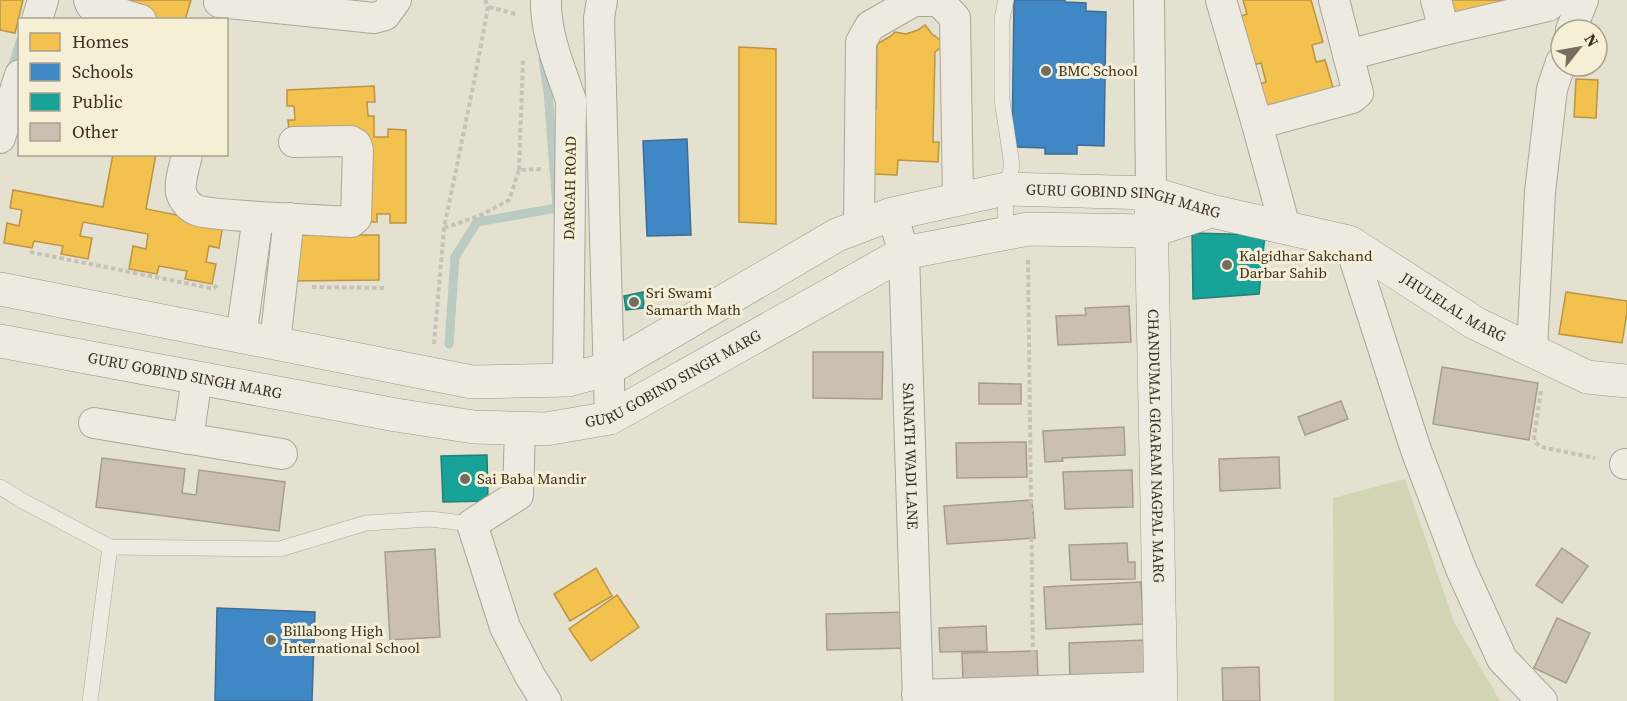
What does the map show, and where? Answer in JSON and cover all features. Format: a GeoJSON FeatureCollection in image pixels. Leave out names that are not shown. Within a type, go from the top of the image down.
{"type":"FeatureCollection","features":[{"type":"Feature","properties":{"kind":"street"},"geometry":{"type":"LineString","coordinates":[[38,18],[43,0]]}},
{"type":"Feature","properties":{"kind":"street"},"geometry":{"type":"LineString","coordinates":[[89,0],[91,5],[134,18]]}},
{"type":"Feature","properties":{"kind":"street"},"geometry":{"type":"LineString","coordinates":[[218,7],[374,18],[385,15],[396,0]]}},
{"type":"Feature","properties":{"kind":"street"},"geometry":{"type":"LineString","coordinates":[[602,0],[599,18],[611,69],[604,258],[610,418]]}},
{"type":"Feature","properties":{"kind":"street"},"geometry":{"type":"LineString","coordinates":[[1149,0],[1151,193]]}},
{"type":"Feature","properties":{"kind":"street"},"geometry":{"type":"LineString","coordinates":[[1221,0],[1285,227]]}},
{"type":"Feature","properties":{"kind":"street"},"geometry":{"type":"LineString","coordinates":[[1257,123],[1356,96],[1358,93],[1334,0]]}},
{"type":"Feature","properties":{"kind":"street"},"geometry":{"type":"LineString","coordinates":[[1436,0],[1444,30]]}},
{"type":"Feature","properties":{"kind":"street"},"geometry":{"type":"LineString","coordinates":[[1348,55],[1548,6],[1555,0]]}},
{"type":"Feature","properties":{"kind":"street"},"geometry":{"type":"LineString","coordinates":[[1576,18],[1583,0]]}},
{"type":"Feature","properties":{"kind":"street"},"geometry":{"type":"LineString","coordinates":[[859,226],[861,42],[870,26],[914,1],[939,1],[955,18],[958,199]]}},
{"type":"Feature","properties":{"kind":"street","name":"DARGAH ROAD"},"geometry":{"type":"LineString","coordinates":[[535,8],[546,14],[559,66],[571,100],[568,380]]}},
{"type":"Feature","properties":{"kind":"street"},"geometry":{"type":"LineString","coordinates":[[1538,354],[1540,192],[1552,89],[1556,78]]}},
{"type":"Feature","properties":{"kind":"street"},"geometry":{"type":"LineString","coordinates":[[0,138],[18,81]]}},
{"type":"Feature","properties":{"kind":"street"},"geometry":{"type":"LineString","coordinates":[[187,156],[181,193],[185,202],[194,209],[203,212],[258,217],[351,222],[356,218],[357,213],[358,150],[356,144],[351,141],[294,142]]}},
{"type":"Feature","properties":{"kind":"street","name":"GURU GOBIND SINGH MARG"},"geometry":{"type":"LineString","coordinates":[[0,289],[472,382],[568,380],[608,369],[827,240],[892,214],[1005,189],[1151,193],[1211,211]]}},
{"type":"Feature","properties":{"kind":"street","name":"CHANDUMAL GIGARAM NAGPAL MARG"},"geometry":{"type":"LineString","coordinates":[[1151,193],[1161,694]]}},
{"type":"Feature","properties":{"kind":"street","name":"GURU GOBIND SINGH MARG"},"geometry":{"type":"LineString","coordinates":[[0,340],[396,415],[474,427],[546,429],[610,418],[903,253],[1017,232],[1151,231],[1211,211]]}},
{"type":"Feature","properties":{"kind":"street","name":"JHULELAL MARG"},"geometry":{"type":"LineString","coordinates":[[1211,211],[1349,242],[1475,323],[1587,377],[1627,381]]}},
{"type":"Feature","properties":{"kind":"street","name":"SAINATH WADI LANE"},"geometry":{"type":"LineString","coordinates":[[892,214],[903,253],[917,698]]}},
{"type":"Feature","properties":{"kind":"street"},"geometry":{"type":"LineString","coordinates":[[241,337],[258,217]]}},
{"type":"Feature","properties":{"kind":"street"},"geometry":{"type":"LineString","coordinates":[[275,343],[289,218]]}},
{"type":"Feature","properties":{"kind":"street"},"geometry":{"type":"LineString","coordinates":[[1349,242],[1416,450],[1461,569],[1502,659],[1542,701]]}},
{"type":"Feature","properties":{"kind":"street"},"geometry":{"type":"LineString","coordinates":[[248,287],[281,291]]}},
{"type":"Feature","properties":{"kind":"street"},"geometry":{"type":"LineString","coordinates":[[188,439],[197,378]]}},
{"type":"Feature","properties":{"kind":"street"},"geometry":{"type":"LineString","coordinates":[[472,382],[474,427]]}},
{"type":"Feature","properties":{"kind":"street"},"geometry":{"type":"LineString","coordinates":[[94,423],[282,454]]}},
{"type":"Feature","properties":{"kind":"street"},"geometry":{"type":"LineString","coordinates":[[520,429],[518,495],[472,524],[505,627],[530,676],[546,701]]}},
{"type":"Feature","properties":{"kind":"street"},"geometry":{"type":"LineString","coordinates":[[917,698],[1033,692],[1161,694]]}},
{"type":"Feature","properties":{"kind":"lane"},"geometry":{"type":"LineString","coordinates":[[1006,0],[1002,19],[1002,100],[1012,166],[1005,189],[1017,232]]}},
{"type":"Feature","properties":{"kind":"lane"},"geometry":{"type":"LineString","coordinates":[[0,487],[110,547],[280,549],[366,523],[430,519],[472,524]]}},
{"type":"Feature","properties":{"kind":"lane"},"geometry":{"type":"LineString","coordinates":[[90,701],[110,547]]}},
{"type":"Feature","properties":{"kind":"path"},"geometry":{"type":"LineString","coordinates":[[431,375],[444,228],[488,7],[485,0]]}},
{"type":"Feature","properties":{"kind":"path"},"geometry":{"type":"LineString","coordinates":[[488,7],[535,8]]}},
{"type":"Feature","properties":{"kind":"path"},"geometry":{"type":"LineString","coordinates":[[444,228],[481,215],[509,200],[519,170],[523,55]]}},
{"type":"Feature","properties":{"kind":"path"},"geometry":{"type":"LineString","coordinates":[[519,170],[570,168]]}},
{"type":"Feature","properties":{"kind":"path"},"geometry":{"type":"LineString","coordinates":[[1017,232],[1033,692]]}},
{"type":"Feature","properties":{"kind":"path"},"geometry":{"type":"LineString","coordinates":[[30,252],[210,288],[214,288],[224,280],[248,287]]}},
{"type":"Feature","properties":{"kind":"path"},"geometry":{"type":"LineString","coordinates":[[281,291],[385,288]]}},
{"type":"Feature","properties":{"kind":"path"},"geometry":{"type":"LineString","coordinates":[[1538,354],[1535,442],[1540,447],[1626,464]]}},
{"type":"Feature","properties":{"kind":"green space"},"geometry":{"type":"Polygon","coordinates":[[[1405,479],[1454,622],[1500,701],[1334,701],[1333,498],[1405,479]]]}},
{"type":"Feature","properties":{"kind":"building: Homes"},"geometry":{"type":"Polygon","coordinates":[[[0,0],[23,0],[15,33],[0,30],[0,0]]]}},
{"type":"Feature","properties":{"kind":"building: Homes"},"geometry":{"type":"Polygon","coordinates":[[[94,0],[191,0],[186,18],[147,18],[94,0]]]}},
{"type":"Feature","properties":{"kind":"building: Homes"},"geometry":{"type":"Polygon","coordinates":[[[1243,0],[1311,0],[1323,42],[1312,45],[1316,62],[1325,60],[1334,91],[1259,110],[1253,86],[1266,82],[1261,63],[1249,66],[1236,18],[1247,14],[1243,0]]]}},
{"type":"Feature","properties":{"kind":"building: Homes"},"geometry":{"type":"Polygon","coordinates":[[[1443,0],[1515,0],[1447,18],[1443,0]]]}},
{"type":"Feature","properties":{"kind":"building: Homes"},"geometry":{"type":"Polygon","coordinates":[[[925,25],[932,34],[946,44],[935,52],[933,142],[939,142],[938,162],[898,160],[897,175],[873,174],[869,121],[876,109],[877,44],[895,32],[906,34],[925,25]]]}},
{"type":"Feature","properties":{"kind":"building: Homes"},"geometry":{"type":"Polygon","coordinates":[[[739,47],[776,49],[776,224],[739,222],[739,47]]]}},
{"type":"Feature","properties":{"kind":"building: Homes"},"geometry":{"type":"Polygon","coordinates":[[[1576,79],[1598,80],[1596,118],[1574,117],[1576,79]]]}},
{"type":"Feature","properties":{"kind":"building: Homes"},"geometry":{"type":"Polygon","coordinates":[[[374,86],[375,102],[367,102],[368,116],[374,116],[374,137],[388,137],[388,129],[406,130],[406,223],[390,223],[390,214],[377,214],[377,222],[362,222],[363,131],[289,135],[288,120],[295,120],[294,106],[287,106],[287,90],[374,86]]]}},
{"type":"Feature","properties":{"kind":"building: Homes"},"geometry":{"type":"Polygon","coordinates":[[[113,156],[156,156],[146,209],[223,224],[219,248],[209,246],[206,262],[216,264],[212,284],[185,279],[187,271],[159,266],[157,274],[129,269],[133,246],[146,249],[148,234],[83,222],[80,236],[92,238],[88,259],[61,254],[63,246],[34,241],[32,248],[4,243],[7,223],[19,226],[22,210],[10,208],[13,190],[103,207],[113,156]]]}},
{"type":"Feature","properties":{"kind":"building: Homes"},"geometry":{"type":"Polygon","coordinates":[[[289,235],[379,235],[379,280],[290,281],[289,235]]]}},
{"type":"Feature","properties":{"kind":"building: Homes"},"geometry":{"type":"Polygon","coordinates":[[[1566,292],[1627,301],[1622,343],[1559,334],[1566,292]]]}},
{"type":"Feature","properties":{"kind":"building: Homes"},"geometry":{"type":"Polygon","coordinates":[[[596,568],[612,596],[570,621],[554,594],[596,568]]]}},
{"type":"Feature","properties":{"kind":"building: Homes"},"geometry":{"type":"Polygon","coordinates":[[[617,595],[639,627],[591,661],[569,629],[617,595]]]}},
{"type":"Feature","properties":{"kind":"building: Schools"},"geometry":{"type":"Polygon","coordinates":[[[1014,0],[1065,0],[1065,2],[1086,3],[1086,11],[1106,12],[1104,146],[1077,145],[1077,154],[1045,154],[1045,148],[1012,147],[1014,0]]]}},
{"type":"Feature","properties":{"kind":"building: Schools"},"geometry":{"type":"Polygon","coordinates":[[[687,139],[691,235],[647,236],[643,141],[687,139]]]}},
{"type":"Feature","properties":{"kind":"building: Schools"},"geometry":{"type":"Polygon","coordinates":[[[217,608],[315,612],[312,701],[215,701],[217,608]]]}},
{"type":"Feature","properties":{"kind":"building: Public","name":"Kalgidhar Sakchand Darbar Sahib"},"geometry":{"type":"Polygon","coordinates":[[[1192,233],[1265,235],[1259,294],[1193,299],[1192,233]]]}},
{"type":"Feature","properties":{"kind":"building: Public","name":"Sri Swami Samarth Math"},"geometry":{"type":"Polygon","coordinates":[[[643,292],[644,308],[626,310],[624,296],[643,292]]]}},
{"type":"Feature","properties":{"kind":"building: Public","name":"Sai Baba Mandir"},"geometry":{"type":"Polygon","coordinates":[[[487,455],[488,501],[443,502],[441,456],[487,455]]]}},
{"type":"Feature","properties":{"kind":"building: Other"},"geometry":{"type":"Polygon","coordinates":[[[1129,306],[1131,342],[1058,345],[1056,316],[1086,315],[1085,308],[1129,306]]]}},
{"type":"Feature","properties":{"kind":"building: Other"},"geometry":{"type":"Polygon","coordinates":[[[813,352],[883,352],[882,399],[813,398],[813,352]]]}},
{"type":"Feature","properties":{"kind":"building: Other"},"geometry":{"type":"Polygon","coordinates":[[[1442,367],[1538,383],[1529,440],[1433,424],[1442,367]]]}},
{"type":"Feature","properties":{"kind":"building: Other"},"geometry":{"type":"Polygon","coordinates":[[[979,383],[1021,384],[1021,404],[979,404],[979,383]]]}},
{"type":"Feature","properties":{"kind":"building: Other"},"geometry":{"type":"Polygon","coordinates":[[[1341,401],[1348,419],[1305,435],[1298,417],[1341,401]]]}},
{"type":"Feature","properties":{"kind":"building: Other"},"geometry":{"type":"Polygon","coordinates":[[[1124,427],[1125,455],[1062,458],[1063,461],[1045,462],[1043,431],[1124,427]]]}},
{"type":"Feature","properties":{"kind":"building: Other"},"geometry":{"type":"Polygon","coordinates":[[[1026,442],[1027,477],[957,478],[956,443],[1026,442]]]}},
{"type":"Feature","properties":{"kind":"building: Other"},"geometry":{"type":"Polygon","coordinates":[[[1279,457],[1280,488],[1220,491],[1219,459],[1279,457]]]}},
{"type":"Feature","properties":{"kind":"building: Other"},"geometry":{"type":"Polygon","coordinates":[[[102,458],[185,469],[182,493],[196,495],[199,470],[285,482],[279,531],[96,507],[102,458]]]}},
{"type":"Feature","properties":{"kind":"building: Other"},"geometry":{"type":"Polygon","coordinates":[[[1132,470],[1133,507],[1065,509],[1063,472],[1132,470]]]}},
{"type":"Feature","properties":{"kind":"building: Other"},"geometry":{"type":"Polygon","coordinates":[[[1032,500],[1035,538],[947,544],[944,506],[1032,500]]]}},
{"type":"Feature","properties":{"kind":"building: Other"},"geometry":{"type":"Polygon","coordinates":[[[1127,543],[1128,562],[1135,562],[1135,579],[1071,580],[1069,545],[1127,543]]]}},
{"type":"Feature","properties":{"kind":"building: Other"},"geometry":{"type":"Polygon","coordinates":[[[1562,548],[1588,566],[1562,603],[1536,585],[1562,548]]]}},
{"type":"Feature","properties":{"kind":"building: Other"},"geometry":{"type":"Polygon","coordinates":[[[435,549],[440,637],[390,640],[385,552],[435,549]]]}},
{"type":"Feature","properties":{"kind":"building: Other"},"geometry":{"type":"Polygon","coordinates":[[[1141,582],[1143,624],[1046,629],[1044,587],[1141,582]]]}},
{"type":"Feature","properties":{"kind":"building: Other"},"geometry":{"type":"Polygon","coordinates":[[[909,612],[910,648],[827,650],[826,614],[909,612]]]}},
{"type":"Feature","properties":{"kind":"building: Other"},"geometry":{"type":"Polygon","coordinates":[[[1557,618],[1590,633],[1566,683],[1534,668],[1557,618]]]}},
{"type":"Feature","properties":{"kind":"building: Other"},"geometry":{"type":"Polygon","coordinates":[[[986,626],[987,651],[940,652],[939,628],[986,626]]]}},
{"type":"Feature","properties":{"kind":"building: Other"},"geometry":{"type":"Polygon","coordinates":[[[1146,640],[1147,679],[1070,681],[1069,643],[1146,640]]]}},
{"type":"Feature","properties":{"kind":"building: Other"},"geometry":{"type":"Polygon","coordinates":[[[1037,651],[1038,678],[963,681],[962,653],[1037,651]]]}},
{"type":"Feature","properties":{"kind":"building: Other"},"geometry":{"type":"Polygon","coordinates":[[[1259,667],[1260,701],[1223,701],[1222,668],[1259,667]]]}},
{"type":"Feature","properties":{"kind":"waterway"},"geometry":{"type":"LineString","coordinates":[[11,71],[18,48]]}},
{"type":"Feature","properties":{"kind":"waterway"},"geometry":{"type":"LineString","coordinates":[[449,344],[455,257],[477,222],[557,208],[548,92],[543,59]]}},
{"type":"Feature","properties":{"kind":"place","name":"BMC School"},"geometry":{"type":"Point","coordinates":[1046,71]}},
{"type":"Feature","properties":{"kind":"place","name":"Kalgidhar Sakchand Darbar Sahib"},"geometry":{"type":"Point","coordinates":[1227,265]}},
{"type":"Feature","properties":{"kind":"place","name":"Sri Swami Samarth Math"},"geometry":{"type":"Point","coordinates":[634,302]}},
{"type":"Feature","properties":{"kind":"place","name":"Sai Baba Mandir"},"geometry":{"type":"Point","coordinates":[465,479]}},
{"type":"Feature","properties":{"kind":"place","name":"Billabong High International School"},"geometry":{"type":"Point","coordinates":[271,640]}}]}
